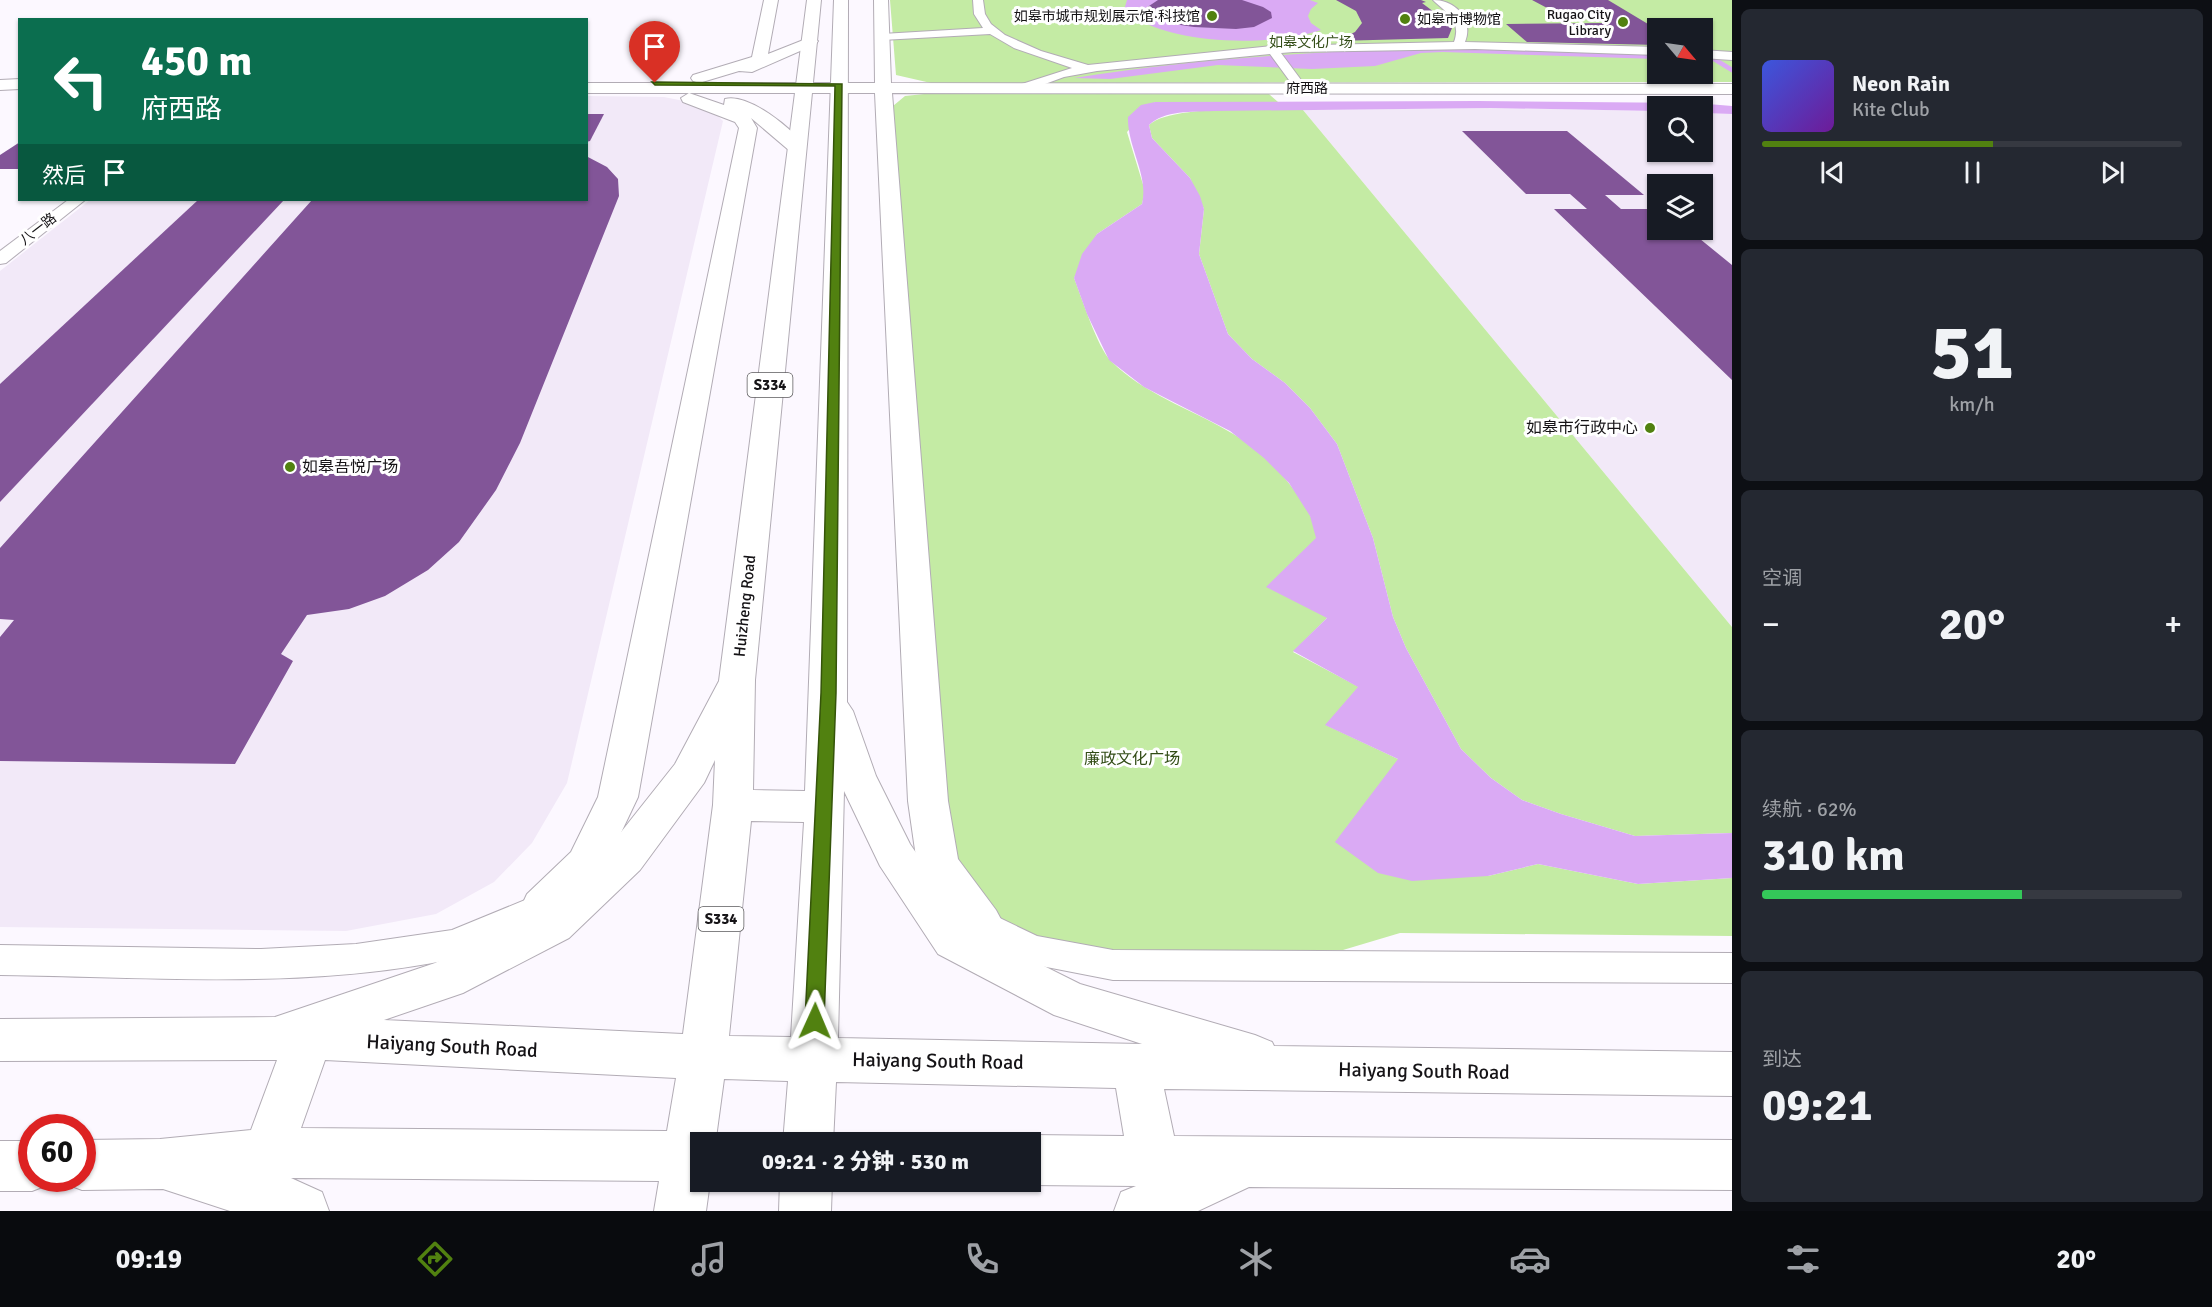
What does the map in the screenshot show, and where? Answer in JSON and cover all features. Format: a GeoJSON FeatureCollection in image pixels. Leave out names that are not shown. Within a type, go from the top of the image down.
{"type":"FeatureCollection","features":[{"type":"Feature","properties":{"kind":"main road"},"geometry":{"type":"LineString","coordinates":[[646,86],[709,76],[759,60],[771,0]]}},
{"type":"Feature","properties":{"kind":"main road","name":"Huizheng Road"},"geometry":{"type":"LineString","coordinates":[[696,1132],[702,1057],[714,982],[733,805],[737,680],[814,0]]}},
{"type":"Feature","properties":{"kind":"main road"},"geometry":{"type":"LineString","coordinates":[[809,1132],[814,1058],[829,693],[841,0]]}},
{"type":"Feature","properties":{"kind":"main road"},"geometry":{"type":"LineString","coordinates":[[881,0],[883,87],[928,801],[938,864],[981,923]]}},
{"type":"Feature","properties":{"kind":"main road"},"geometry":{"type":"LineString","coordinates":[[679,86],[745,70],[811,41]]}},
{"type":"Feature","properties":{"kind":"main road","name":"府西路"},"geometry":{"type":"LineString","coordinates":[[588,83],[646,86]]}},
{"type":"Feature","properties":{"kind":"main road"},"geometry":{"type":"LineString","coordinates":[[543,908],[586,863],[618,797],[748,128],[742,118],[697,99],[646,86]]}},
{"type":"Feature","properties":{"kind":"main road"},"geometry":{"type":"LineString","coordinates":[[679,86],[738,105],[784,134],[797,148]]}},
{"type":"Feature","properties":{"kind":"main road","name":"府西路"},"geometry":{"type":"LineString","coordinates":[[588,88],[679,86],[1732,89]]}},
{"type":"Feature","properties":{"kind":"main road"},"geometry":{"type":"LineString","coordinates":[[267,1153],[288,1038],[447,980],[554,925],[625,858],[690,773],[737,680]]}},
{"type":"Feature","properties":{"kind":"main road"},"geometry":{"type":"LineString","coordinates":[[829,693],[857,776],[894,854],[953,941],[1070,1000],[1294,1069]]}},
{"type":"Feature","properties":{"kind":"main road"},"geometry":{"type":"LineString","coordinates":[[733,805],[823,807]]}},
{"type":"Feature","properties":{"kind":"main road","name":"Haiyang South Road"},"geometry":{"type":"LineString","coordinates":[[0,1040],[288,1038],[702,1057],[1294,1069],[1732,1074]]}},
{"type":"Feature","properties":{"kind":"main road"},"geometry":{"type":"LineString","coordinates":[[1136,1066],[1153,1160]]}},
{"type":"Feature","properties":{"kind":"main road"},"geometry":{"type":"LineString","coordinates":[[96,1165],[160,1164],[267,1153],[690,1156]]}},
{"type":"Feature","properties":{"kind":"main road"},"geometry":{"type":"LineString","coordinates":[[1041,1160],[1732,1165]]}},
{"type":"Feature","properties":{"kind":"main road"},"geometry":{"type":"LineString","coordinates":[[1140,1211],[1247,1161]]}},
{"type":"Feature","properties":{"kind":"main road"},"geometry":{"type":"LineString","coordinates":[[160,1164],[291,1204],[303,1211]]}},
{"type":"Feature","properties":{"kind":"main road"},"geometry":{"type":"LineString","coordinates":[[0,1166],[18,1166]]}},
{"type":"Feature","properties":{"kind":"main road","name":"Huizheng Road"},"geometry":{"type":"LineString","coordinates":[[680,1211],[690,1172]]}},
{"type":"Feature","properties":{"kind":"main road"},"geometry":{"type":"LineString","coordinates":[[805,1211],[806,1192]]}},
{"type":"Feature","properties":{"kind":"street"},"geometry":{"type":"LineString","coordinates":[[978,0],[976,7],[982,21],[991,31],[1039,53],[1091,70]]}},
{"type":"Feature","properties":{"kind":"street"},"geometry":{"type":"LineString","coordinates":[[1438,0],[1461,19],[1464,33],[1459,44]]}},
{"type":"Feature","properties":{"kind":"street"},"geometry":{"type":"LineString","coordinates":[[882,38],[991,31]]}},
{"type":"Feature","properties":{"kind":"street"},"geometry":{"type":"LineString","coordinates":[[1026,87],[1044,78],[1091,70],[1186,57],[1273,50],[1459,44],[1647,51]]}},
{"type":"Feature","properties":{"kind":"street"},"geometry":{"type":"LineString","coordinates":[[1273,50],[1301,88]]}},
{"type":"Feature","properties":{"kind":"street"},"geometry":{"type":"LineString","coordinates":[[1713,55],[1732,56]]}},
{"type":"Feature","properties":{"kind":"street","name":"八一路"},"geometry":{"type":"LineString","coordinates":[[0,242],[55,201]]}},
{"type":"Feature","properties":{"kind":"street","name":"八一路"},"geometry":{"type":"LineString","coordinates":[[0,259],[76,201]]}},
{"type":"Feature","properties":{"kind":"street"},"geometry":{"type":"LineString","coordinates":[[0,960],[261,963],[356,958],[455,944],[543,908]]}},
{"type":"Feature","properties":{"kind":"street"},"geometry":{"type":"LineString","coordinates":[[981,923],[1031,949],[1113,965],[1732,968]]}},
{"type":"Feature","properties":{"kind":"shaded area"},"geometry":{"type":"Polygon","coordinates":[[[1127,0],[1310,0],[1318,3],[1311,9],[1308,16],[1311,23],[1321,30],[1275,39],[1248,41],[1192,37],[1165,31],[1142,22],[1124,10],[1127,0]]]}},
{"type":"Feature","properties":{"kind":"shaded area"},"geometry":{"type":"Polygon","coordinates":[[[1450,47],[1647,55],[1647,59],[1443,52],[1421,53],[1375,66],[1312,69],[1218,65],[1110,79],[1074,78],[1168,65],[1261,56],[1450,47]]]}},
{"type":"Feature","properties":{"kind":"shaded area"},"geometry":{"type":"Polygon","coordinates":[[[588,96],[664,97],[694,103],[713,111],[723,121],[567,783],[532,843],[494,882],[436,914],[346,931],[0,927],[0,271],[89,201],[588,201],[588,96]]]}},
{"type":"Feature","properties":{"kind":"shaded area"},"geometry":{"type":"Polygon","coordinates":[[[1155,102],[1647,103],[1647,111],[1491,108],[1188,112],[1171,114],[1149,125],[1152,138],[1190,178],[1200,196],[1204,209],[1199,254],[1228,334],[1252,359],[1285,383],[1310,408],[1337,444],[1373,538],[1393,617],[1406,648],[1461,749],[1491,778],[1522,800],[1561,814],[1635,836],[1732,833],[1732,878],[1638,884],[1538,864],[1488,876],[1412,881],[1378,873],[1335,842],[1398,759],[1325,725],[1358,687],[1293,651],[1327,618],[1266,587],[1316,538],[1310,516],[1289,483],[1264,458],[1230,431],[1144,387],[1109,360],[1087,314],[1074,278],[1082,254],[1097,234],[1142,204],[1143,182],[1131,139],[1128,117],[1141,105],[1155,102]]]}},
{"type":"Feature","properties":{"kind":"shaded area"},"geometry":{"type":"Polygon","coordinates":[[[1713,104],[1732,106],[1732,114],[1713,113],[1713,104]]]}},
{"type":"Feature","properties":{"kind":"shaded area","name":"如皋市行政中心"},"geometry":{"type":"Polygon","coordinates":[[[1491,108],[1647,111],[1647,162],[1713,162],[1713,113],[1732,114],[1732,627],[1303,110],[1491,108]]]}},
{"type":"Feature","properties":{"kind":"green space","name":"如皋文化广场"},"geometry":{"type":"Polygon","coordinates":[[[890,0],[1732,0],[1732,82],[1713,82],[1713,18],[1647,18],[1647,82],[931,83],[896,75],[890,0]]]}},
{"type":"Feature","properties":{"kind":"green space","name":"廉政文化广场"},"geometry":{"type":"Polygon","coordinates":[[[924,94],[1269,94],[1278,102],[1155,102],[1127,132],[1145,191],[1142,204],[1097,234],[1074,278],[1100,345],[1111,361],[1138,383],[1228,431],[1252,447],[1275,467],[1303,503],[1318,538],[1327,618],[1293,652],[1359,687],[1326,725],[1398,759],[1488,876],[1538,864],[1638,884],[1732,878],[1732,936],[1400,933],[1343,950],[1072,953],[1006,930],[956,867],[944,831],[893,106],[905,96],[924,94]]]}},
{"type":"Feature","properties":{"kind":"green space"},"geometry":{"type":"Polygon","coordinates":[[[1303,110],[1732,627],[1732,833],[1635,836],[1561,814],[1522,800],[1491,778],[1461,749],[1406,648],[1393,617],[1373,538],[1337,444],[1310,408],[1285,383],[1252,359],[1228,334],[1199,254],[1204,209],[1190,178],[1152,138],[1149,125],[1161,118],[1199,111],[1303,110]]]}},
{"type":"Feature","properties":{"kind":"building","name":"如皋市城市规划展示馆·科技馆"},"geometry":{"type":"Polygon","coordinates":[[[1158,0],[1242,0],[1263,7],[1271,12],[1272,18],[1254,27],[1236,29],[1174,24],[1149,14],[1146,8],[1158,0]]]}},
{"type":"Feature","properties":{"kind":"building","name":"如皋市博物馆"},"geometry":{"type":"Polygon","coordinates":[[[1336,0],[1421,0],[1426,2],[1422,3],[1434,12],[1442,12],[1452,28],[1448,38],[1336,41],[1355,32],[1362,23],[1356,11],[1336,0]]]}},
{"type":"Feature","properties":{"kind":"building","name":"Rugao City Library"},"geometry":{"type":"Polygon","coordinates":[[[1532,0],[1608,0],[1647,23],[1647,45],[1527,42],[1506,24],[1606,23],[1599,20],[1566,18],[1532,0]]]}},
{"type":"Feature","properties":{"kind":"building"},"geometry":{"type":"Polygon","coordinates":[[[588,114],[604,114],[588,142],[588,114]]]}},
{"type":"Feature","properties":{"kind":"building"},"geometry":{"type":"Polygon","coordinates":[[[1462,131],[1567,131],[1644,195],[1605,195],[1621,209],[1647,209],[1647,240],[1701,240],[1732,265],[1732,380],[1554,209],[1587,209],[1570,194],[1526,194],[1462,131]]]}},
{"type":"Feature","properties":{"kind":"building"},"geometry":{"type":"Polygon","coordinates":[[[18,143],[18,169],[0,169],[0,155],[18,143]]]}},
{"type":"Feature","properties":{"kind":"building","name":"如皋吾悦广场"},"geometry":{"type":"Polygon","coordinates":[[[588,157],[607,167],[618,179],[619,196],[520,443],[496,490],[459,542],[428,570],[385,596],[349,609],[307,615],[281,654],[293,661],[235,764],[0,761],[0,637],[14,620],[0,619],[0,548],[311,201],[588,201],[588,157]]]}},
{"type":"Feature","properties":{"kind":"building"},"geometry":{"type":"Polygon","coordinates":[[[197,201],[283,201],[0,502],[0,384],[197,201]]]}},
{"type":"Feature","properties":{"kind":"waterway"},"geometry":{"type":"LineString","coordinates":[[1714,59],[1732,70]]}},
{"type":"Feature","properties":{"kind":"place","name":"如皋市城市规划展示馆·科技馆"},"geometry":{"type":"Point","coordinates":[1212,16]}},
{"type":"Feature","properties":{"kind":"place","name":"如皋市博物馆"},"geometry":{"type":"Point","coordinates":[1405,19]}},
{"type":"Feature","properties":{"kind":"place","name":"Rugao City Library"},"geometry":{"type":"Point","coordinates":[1623,22]}},
{"type":"Feature","properties":{"kind":"place","name":"如皋市行政中心"},"geometry":{"type":"Point","coordinates":[1650,428]}},
{"type":"Feature","properties":{"kind":"place","name":"如皋吾悦广场"},"geometry":{"type":"Point","coordinates":[290,467]}},
{"type":"Feature","properties":{"kind":"route"},"geometry":{"type":"LineString","coordinates":[[655,83],[839,84],[829,693],[815,1021]]}}]}
